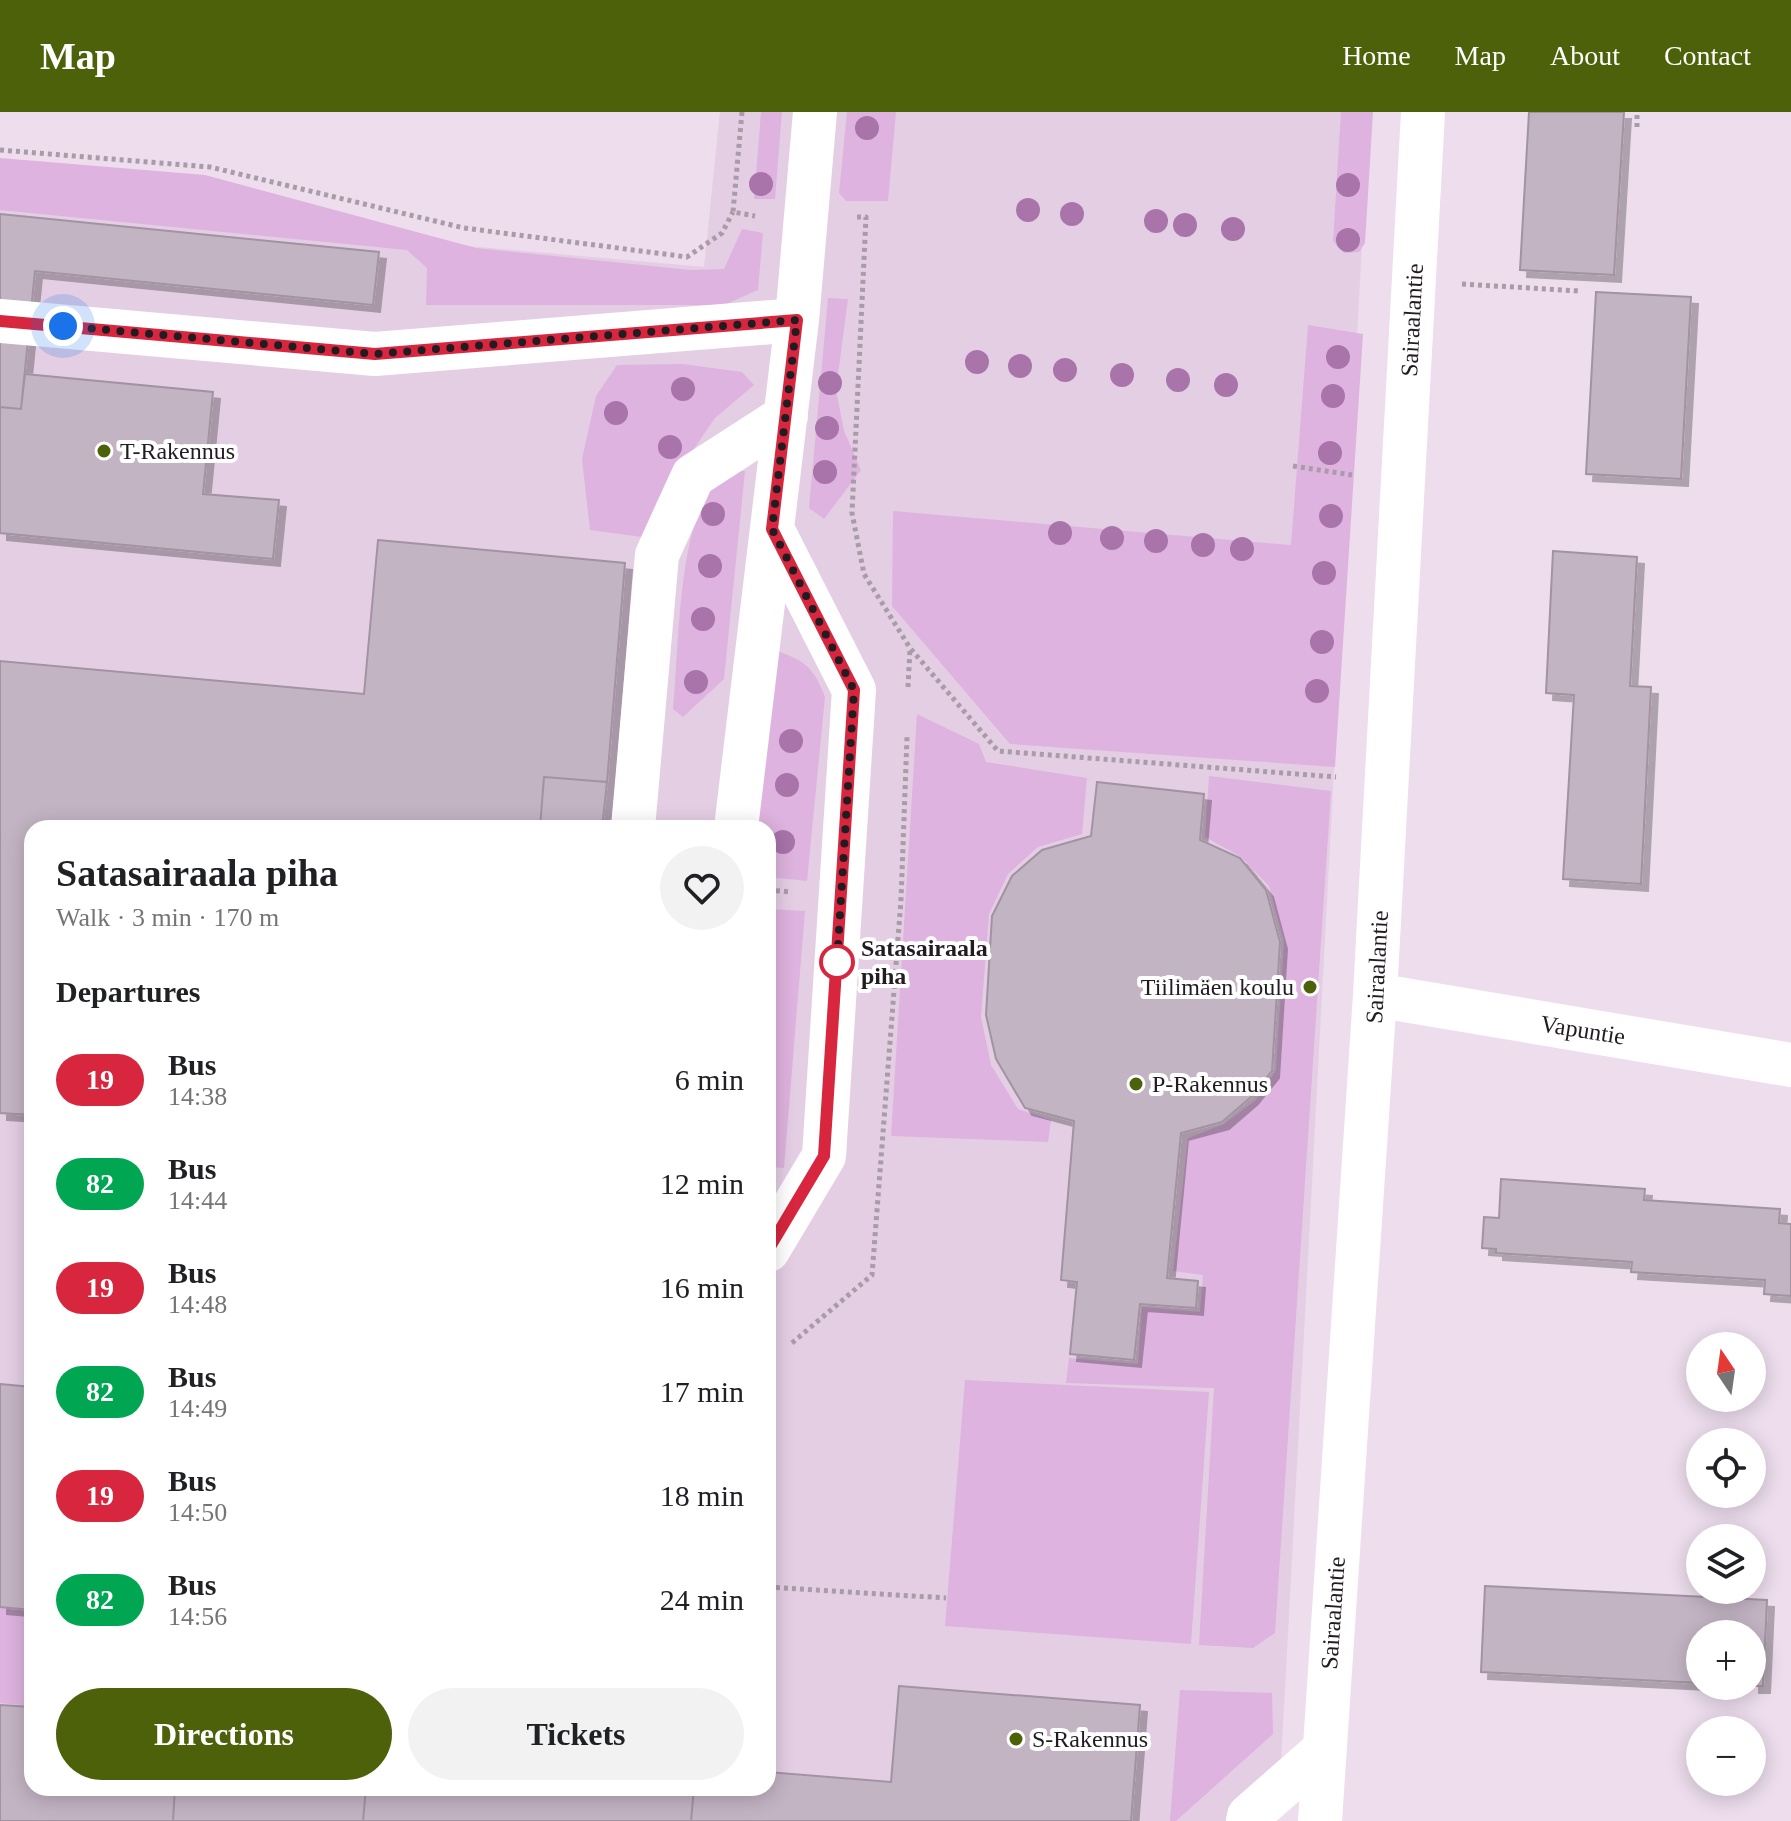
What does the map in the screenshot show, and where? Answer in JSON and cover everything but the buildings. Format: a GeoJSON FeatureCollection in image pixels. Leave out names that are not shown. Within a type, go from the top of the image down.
{"type":"FeatureCollection","features":[{"type":"Feature","properties":{"kind":"street"},"geometry":{"type":"LineString","coordinates":[[737,820],[797,320],[815,112]]}},
{"type":"Feature","properties":{"kind":"street","name":"Sairaalantie"},"geometry":{"type":"LineString","coordinates":[[1320,1821],[1375,995],[1423,112]]}},
{"type":"Feature","properties":{"kind":"street"},"geometry":{"type":"LineString","coordinates":[[0,321],[375,354],[797,320]]}},
{"type":"Feature","properties":{"kind":"street"},"geometry":{"type":"LineString","coordinates":[[634,820],[657,555],[693,476],[786,416]]}},
{"type":"Feature","properties":{"kind":"street"},"geometry":{"type":"LineString","coordinates":[[772,529],[854,690],[824,1156],[776,1237]]}},
{"type":"Feature","properties":{"kind":"street","name":"Vapuntie"},"geometry":{"type":"LineString","coordinates":[[1375,995],[1791,1065]]}},
{"type":"Feature","properties":{"kind":"street"},"geometry":{"type":"LineString","coordinates":[[1248,1821],[1249,1816],[1323,1751]]}},
{"type":"Feature","properties":{"kind":"path"},"geometry":{"type":"LineString","coordinates":[[1637,112],[1637,127]]}},
{"type":"Feature","properties":{"kind":"path"},"geometry":{"type":"LineString","coordinates":[[0,150],[210,167],[464,228],[687,257],[722,233],[733,212]]}},
{"type":"Feature","properties":{"kind":"path"},"geometry":{"type":"LineString","coordinates":[[866,217],[852,513],[864,574],[910,648],[998,751],[1337,777]]}},
{"type":"Feature","properties":{"kind":"path"},"geometry":{"type":"LineString","coordinates":[[1457,284],[1580,291]]}},
{"type":"Feature","properties":{"kind":"path"},"geometry":{"type":"LineString","coordinates":[[1293,466],[1366,477]]}},
{"type":"Feature","properties":{"kind":"path"},"geometry":{"type":"LineString","coordinates":[[776,1587],[946,1598]]}},
{"type":"Feature","properties":{"kind":"shaded area"},"geometry":{"type":"Polygon","coordinates":[[[720,112],[1369,112],[1278,1821],[0,1821],[0,204],[704,267],[720,112]]]}},
{"type":"Feature","properties":{"kind":"shaded area"},"geometry":{"type":"Polygon","coordinates":[[[761,112],[782,112],[775,199],[754,199],[761,112]]]}},
{"type":"Feature","properties":{"kind":"shaded area"},"geometry":{"type":"Polygon","coordinates":[[[847,112],[896,112],[888,201],[846,201],[839,193],[847,112]]]}},
{"type":"Feature","properties":{"kind":"shaded area"},"geometry":{"type":"Polygon","coordinates":[[[1341,112],[1373,112],[1365,243],[1359,252],[1344,253],[1333,241],[1341,112]]]}},
{"type":"Feature","properties":{"kind":"shaded area"},"geometry":{"type":"Polygon","coordinates":[[[0,158],[205,175],[476,248],[691,270],[724,269],[742,229],[763,233],[758,290],[724,305],[426,305],[427,268],[407,250],[0,210],[0,158]]]}},
{"type":"Feature","properties":{"kind":"shaded area"},"geometry":{"type":"Polygon","coordinates":[[[828,298],[848,299],[836,390],[844,431],[861,470],[824,519],[809,508],[828,298]]]}},
{"type":"Feature","properties":{"kind":"shaded area"},"geometry":{"type":"Polygon","coordinates":[[[1308,325],[1363,334],[1335,767],[1010,744],[892,606],[893,511],[1291,545],[1308,325]]]}},
{"type":"Feature","properties":{"kind":"shaded area"},"geometry":{"type":"Polygon","coordinates":[[[683,364],[742,372],[754,385],[715,418],[672,481],[642,537],[590,530],[582,459],[596,396],[617,365],[683,364]]]}},
{"type":"Feature","properties":{"kind":"shaded area"},"geometry":{"type":"Polygon","coordinates":[[[723,471],[745,471],[724,679],[683,717],[673,709],[685,568],[697,514],[707,490],[723,471]]]}},
{"type":"Feature","properties":{"kind":"shaded area"},"geometry":{"type":"Polygon","coordinates":[[[772,649],[806,665],[825,697],[807,881],[776,878],[776,820],[758,820],[772,649]]]}},
{"type":"Feature","properties":{"kind":"shaded area"},"geometry":{"type":"Polygon","coordinates":[[[917,714],[979,744],[986,762],[1087,778],[1082,834],[1038,847],[1008,874],[989,914],[981,1017],[991,1065],[1018,1109],[1051,1120],[1048,1142],[891,1136],[917,714]]]}},
{"type":"Feature","properties":{"kind":"shaded area"},"geometry":{"type":"Polygon","coordinates":[[[1209,776],[1331,791],[1275,1633],[1253,1648],[1199,1645],[1214,1388],[1066,1383],[1069,1358],[1138,1364],[1142,1307],[1200,1312],[1203,1275],[1173,1271],[1188,1138],[1224,1124],[1256,1100],[1276,1070],[1284,941],[1269,886],[1241,857],[1205,837],[1209,776]]]}},
{"type":"Feature","properties":{"kind":"shaded area"},"geometry":{"type":"Polygon","coordinates":[[[776,909],[805,911],[784,1168],[776,1168],[776,909]]]}},
{"type":"Feature","properties":{"kind":"shaded area"},"geometry":{"type":"Polygon","coordinates":[[[965,1380],[1209,1392],[1191,1644],[945,1626],[965,1380]]]}},
{"type":"Feature","properties":{"kind":"shaded area"},"geometry":{"type":"Polygon","coordinates":[[[0,1603],[24,1605],[24,1705],[0,1703],[0,1603]]]}},
{"type":"Feature","properties":{"kind":"shaded area"},"geometry":{"type":"Polygon","coordinates":[[[1180,1690],[1272,1693],[1273,1734],[1176,1821],[1170,1821],[1180,1690]]]}},
{"type":"Feature","properties":{"kind":"bus line","name":"19"},"geometry":{"type":"LineString","coordinates":[[0,321],[375,354],[797,320],[772,529],[854,690],[824,1156],[776,1237]]}},
{"type":"Feature","properties":{"kind":"place","name":"T-Rakennus"},"geometry":{"type":"Point","coordinates":[104,451]}},
{"type":"Feature","properties":{"kind":"place","name":"Satasairaala piha"},"geometry":{"type":"Point","coordinates":[837,962]}},
{"type":"Feature","properties":{"kind":"place","name":"Tiilimäen koulu"},"geometry":{"type":"Point","coordinates":[1310,987]}},
{"type":"Feature","properties":{"kind":"place","name":"P-Rakennus"},"geometry":{"type":"Point","coordinates":[1136,1084]}},
{"type":"Feature","properties":{"kind":"place","name":"S-Rakennus"},"geometry":{"type":"Point","coordinates":[1016,1739]}},
{"type":"Feature","properties":{"kind":"route"},"geometry":{"type":"LineString","coordinates":[[63,326],[375,354],[797,320],[772,529],[854,690],[837,962]]}}]}
